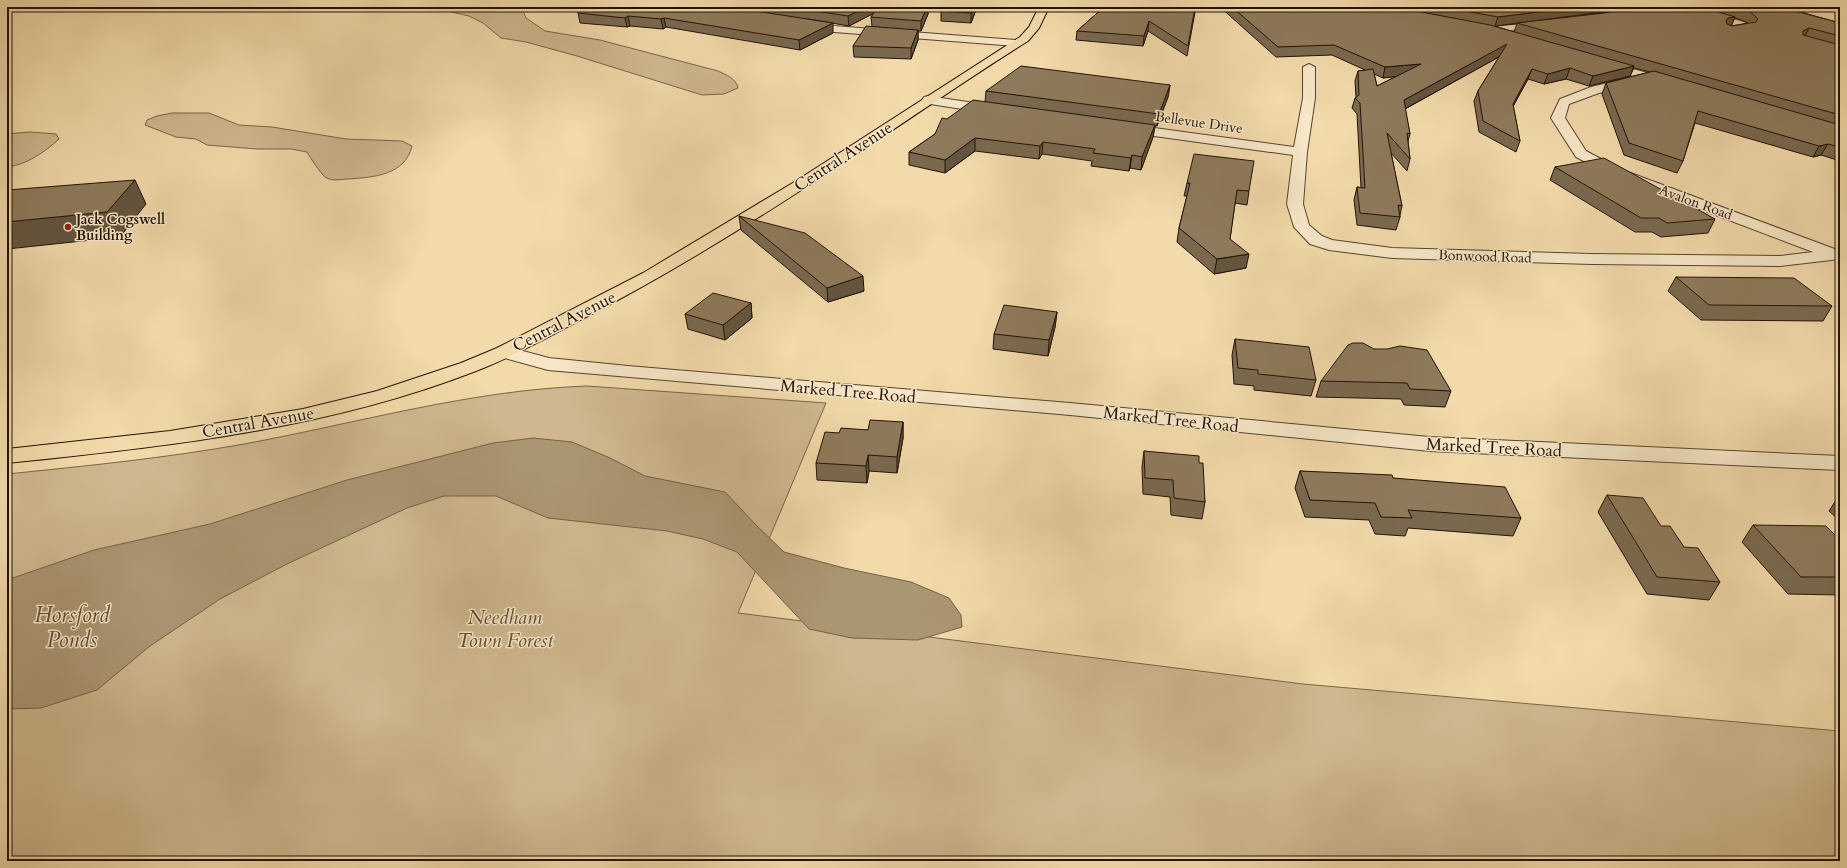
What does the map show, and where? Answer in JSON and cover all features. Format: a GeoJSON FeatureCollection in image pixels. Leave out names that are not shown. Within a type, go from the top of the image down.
{"type":"FeatureCollection","features":[{"type":"Feature","properties":{"kind":"main road","name":"Central Avenue"},"geometry":{"type":"LineString","coordinates":[[7,456],[170,438],[303,415],[383,396],[468,367],[504,352],[649,277],[801,184],[1024,39],[1034,28],[1044,7]]}},
{"type":"Feature","properties":{"kind":"street"},"geometry":{"type":"LineString","coordinates":[[1680,7],[1740,24],[1747,28],[1728,32]]}},
{"type":"Feature","properties":{"kind":"street"},"geometry":{"type":"LineString","coordinates":[[794,22],[834,28],[1016,43]]}},
{"type":"Feature","properties":{"kind":"street"},"geometry":{"type":"LineString","coordinates":[[1489,30],[1554,23]]}},
{"type":"Feature","properties":{"kind":"street"},"geometry":{"type":"LineString","coordinates":[[1474,27],[1520,39]]}},
{"type":"Feature","properties":{"kind":"street"},"geometry":{"type":"LineString","coordinates":[[1596,62],[1680,86]]}},
{"type":"Feature","properties":{"kind":"street","name":"Bonwood Road"},"geometry":{"type":"LineString","coordinates":[[1309,67],[1309,98],[1300,152],[1295,204],[1302,227],[1316,240],[1329,245],[1392,253],[1592,259],[1780,261],[1838,255]]}},
{"type":"Feature","properties":{"kind":"street","name":"Avalon Road"},"geometry":{"type":"LineString","coordinates":[[1649,77],[1595,90],[1564,102],[1558,118],[1581,154],[1615,172],[1838,255]]}},
{"type":"Feature","properties":{"kind":"street"},"geometry":{"type":"LineString","coordinates":[[928,100],[1004,112]]}},
{"type":"Feature","properties":{"kind":"street","name":"Bellevue Drive"},"geometry":{"type":"LineString","coordinates":[[1113,127],[1300,152]]}},
{"type":"Feature","properties":{"kind":"street","name":"Marked Tree Road"},"geometry":{"type":"LineString","coordinates":[[504,352],[548,364],[621,372],[1078,410],[1430,444],[1840,463]]}},
{"type":"Feature","properties":{"kind":"green space"},"geometry":{"type":"Polygon","coordinates":[[[430,7],[517,7],[523,11],[526,18],[545,31],[600,40],[718,71],[733,79],[738,88],[724,94],[702,95],[577,56],[526,42],[501,38],[483,23],[469,16],[430,7]]]}},
{"type":"Feature","properties":{"kind":"green space"},"geometry":{"type":"Polygon","coordinates":[[[172,113],[209,113],[239,125],[272,127],[346,139],[402,141],[412,146],[403,163],[388,173],[369,177],[334,180],[328,179],[323,175],[307,152],[291,149],[257,149],[207,145],[196,139],[176,137],[145,125],[147,120],[172,113]]]}},
{"type":"Feature","properties":{"kind":"green space"},"geometry":{"type":"Polygon","coordinates":[[[30,132],[56,134],[59,139],[48,149],[28,161],[7,167],[7,134],[30,132]]]}},
{"type":"Feature","properties":{"kind":"green space","name":"Needham Town Forest"},"geometry":{"type":"Polygon","coordinates":[[[587,386],[826,403],[738,613],[1303,684],[1840,731],[1840,861],[7,861],[7,474],[156,458],[287,436],[458,401],[500,394],[587,386]]]}},
{"type":"Feature","properties":{"kind":"water","name":"Horsford Ponds"},"geometry":{"type":"Polygon","coordinates":[[[533,438],[572,442],[610,458],[645,476],[725,492],[784,552],[844,568],[911,582],[949,598],[961,615],[962,627],[918,640],[852,638],[809,629],[737,552],[703,539],[667,531],[548,518],[496,496],[444,496],[407,508],[287,564],[220,599],[150,646],[97,690],[41,708],[7,709],[7,580],[94,550],[210,524],[347,480],[493,443],[533,438]]]}},
{"type":"Feature","properties":{"kind":"building"},"geometry":{"type":"Polygon","coordinates":[[[579,7],[730,7],[833,23],[799,40],[664,18],[628,16],[625,18],[578,13],[579,7]]]}},
{"type":"Feature","properties":{"kind":"building"},"geometry":{"type":"Polygon","coordinates":[[[790,7],[866,7],[848,16],[790,7]]]}},
{"type":"Feature","properties":{"kind":"building"},"geometry":{"type":"Polygon","coordinates":[[[878,7],[927,7],[921,21],[871,17],[878,7]]]}},
{"type":"Feature","properties":{"kind":"building"},"geometry":{"type":"Polygon","coordinates":[[[943,7],[974,7],[971,13],[941,11],[943,7]]]}},
{"type":"Feature","properties":{"kind":"building"},"geometry":{"type":"Polygon","coordinates":[[[1104,7],[1195,7],[1188,46],[1149,21],[1144,36],[1077,31],[1104,7]]]}},
{"type":"Feature","properties":{"kind":"building"},"geometry":{"type":"Polygon","coordinates":[[[1232,7],[1395,7],[1490,25],[1634,66],[1593,76],[1570,68],[1548,74],[1532,69],[1513,104],[1520,141],[1483,121],[1478,91],[1507,44],[1404,100],[1410,134],[1407,133],[1410,159],[1387,133],[1402,206],[1398,205],[1400,217],[1360,213],[1357,187],[1365,188],[1360,103],[1355,98],[1359,95],[1358,71],[1373,69],[1377,86],[1421,64],[1385,67],[1334,45],[1278,47],[1232,7]]]}},
{"type":"Feature","properties":{"kind":"building"},"geometry":{"type":"Polygon","coordinates":[[[1443,7],[1576,7],[1498,17],[1443,7]]]}},
{"type":"Feature","properties":{"kind":"building"},"geometry":{"type":"Polygon","coordinates":[[[1642,7],[1702,7],[1735,17],[1728,18],[1726,21],[1727,24],[1732,26],[1756,22],[1758,19],[1749,11],[1732,7],[1789,7],[1784,8],[1840,23],[1840,36],[1809,28],[1803,31],[1803,35],[1840,45],[1840,115],[1517,23],[1642,7]]]}},
{"type":"Feature","properties":{"kind":"building"},"geometry":{"type":"Polygon","coordinates":[[[866,26],[918,30],[911,48],[853,46],[866,26]]]}},
{"type":"Feature","properties":{"kind":"building"},"geometry":{"type":"Polygon","coordinates":[[[1021,66],[1170,85],[1159,114],[986,91],[1021,66]]]}},
{"type":"Feature","properties":{"kind":"building"},"geometry":{"type":"Polygon","coordinates":[[[1654,71],[1840,125],[1840,147],[1828,144],[1819,146],[1698,111],[1683,161],[1629,143],[1606,83],[1654,71]]]}},
{"type":"Feature","properties":{"kind":"building"},"geometry":{"type":"Polygon","coordinates":[[[973,100],[1155,125],[1142,157],[1132,155],[1131,158],[1093,153],[1095,149],[1043,142],[1040,146],[975,138],[945,160],[909,152],[935,134],[942,118],[947,119],[973,100]]]}},
{"type":"Feature","properties":{"kind":"building"},"geometry":{"type":"Polygon","coordinates":[[[1194,154],[1254,161],[1249,191],[1237,190],[1230,239],[1249,254],[1217,259],[1179,228],[1190,183],[1187,183],[1194,154]]]}},
{"type":"Feature","properties":{"kind":"building"},"geometry":{"type":"Polygon","coordinates":[[[1604,158],[1715,219],[1667,223],[1659,218],[1641,218],[1555,167],[1604,158]]]}},
{"type":"Feature","properties":{"kind":"building"},"geometry":{"type":"Polygon","coordinates":[[[135,180],[107,212],[7,222],[7,190],[135,180]]]}},
{"type":"Feature","properties":{"kind":"building"},"geometry":{"type":"Polygon","coordinates":[[[739,216],[805,233],[863,276],[827,288],[739,216]]]}},
{"type":"Feature","properties":{"kind":"building"},"geometry":{"type":"Polygon","coordinates":[[[1676,277],[1794,278],[1832,306],[1709,305],[1676,277]]]}},
{"type":"Feature","properties":{"kind":"building"},"geometry":{"type":"Polygon","coordinates":[[[713,293],[751,303],[723,325],[685,314],[713,293]]]}},
{"type":"Feature","properties":{"kind":"building"},"geometry":{"type":"Polygon","coordinates":[[[1004,305],[1057,312],[1049,340],[994,334],[1004,305]]]}},
{"type":"Feature","properties":{"kind":"building"},"geometry":{"type":"Polygon","coordinates":[[[1235,339],[1309,347],[1316,380],[1258,374],[1258,370],[1238,368],[1235,339]]]}},
{"type":"Feature","properties":{"kind":"building"},"geometry":{"type":"Polygon","coordinates":[[[1353,343],[1363,343],[1374,349],[1387,349],[1400,346],[1427,350],[1451,391],[1410,389],[1407,383],[1321,381],[1348,345],[1353,343]]]}},
{"type":"Feature","properties":{"kind":"building"},"geometry":{"type":"Polygon","coordinates":[[[870,420],[903,422],[897,457],[868,455],[866,466],[816,463],[825,432],[839,433],[841,428],[868,430],[870,420]]]}},
{"type":"Feature","properties":{"kind":"building"},"geometry":{"type":"Polygon","coordinates":[[[1144,451],[1199,456],[1199,463],[1203,463],[1205,502],[1174,498],[1173,480],[1145,478],[1144,451]]]}},
{"type":"Feature","properties":{"kind":"building"},"geometry":{"type":"Polygon","coordinates":[[[1300,471],[1392,475],[1393,478],[1505,487],[1521,518],[1408,510],[1412,518],[1381,517],[1375,503],[1310,500],[1300,471]]]}},
{"type":"Feature","properties":{"kind":"building"},"geometry":{"type":"Polygon","coordinates":[[[1607,495],[1643,498],[1661,526],[1670,526],[1684,547],[1698,548],[1720,582],[1657,577],[1607,495]]]}},
{"type":"Feature","properties":{"kind":"building"},"geometry":{"type":"Polygon","coordinates":[[[1753,525],[1826,526],[1840,540],[1840,577],[1801,577],[1753,525]]]}},
{"type":"Feature","properties":{"kind":"place","name":"Jack Cogswell Building"},"geometry":{"type":"Point","coordinates":[68,227]}}]}
